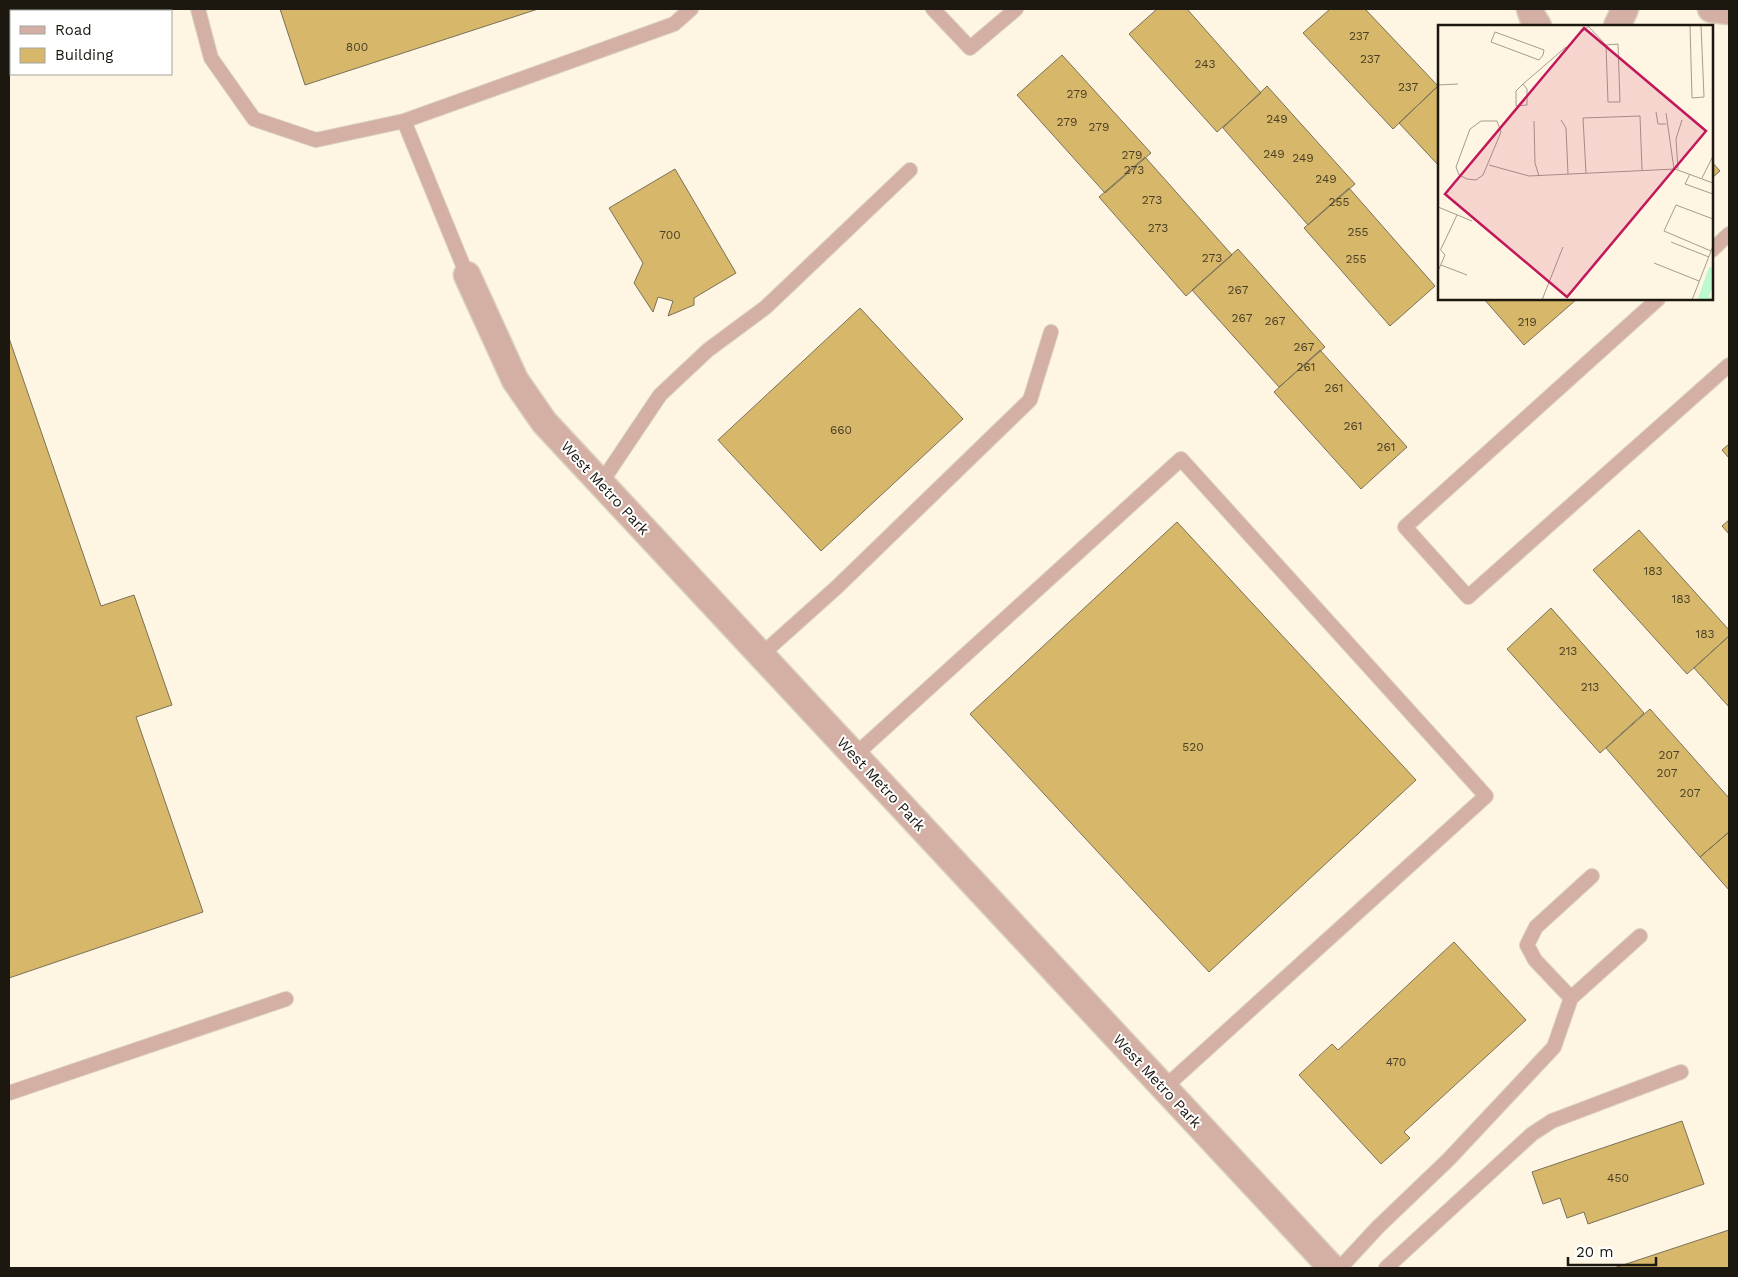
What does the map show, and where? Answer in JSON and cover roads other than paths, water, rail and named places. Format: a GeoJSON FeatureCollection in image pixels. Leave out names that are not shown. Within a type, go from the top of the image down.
{"type":"FeatureCollection","features":[{"type":"Feature","properties":{"kind":"street"},"geometry":{"type":"LineString","coordinates":[[1530,9],[1537,25]]}},
{"type":"Feature","properties":{"kind":"street"},"geometry":{"type":"LineString","coordinates":[[1617,25],[1625,9]]}},
{"type":"Feature","properties":{"kind":"street"},"geometry":{"type":"LineString","coordinates":[[1711,9],[1729,11]]}},
{"type":"Feature","properties":{"kind":"street","name":"West Metro Park"},"geometry":{"type":"LineString","coordinates":[[466,275],[515,380],[544,422],[1332,1268]]}},
{"type":"Feature","properties":{"kind":"lane"},"geometry":{"type":"LineString","coordinates":[[198,9],[211,58],[254,119],[316,140],[404,121],[674,24],[691,9]]}},
{"type":"Feature","properties":{"kind":"lane"},"geometry":{"type":"LineString","coordinates":[[933,9],[970,48],[1016,9]]}},
{"type":"Feature","properties":{"kind":"lane"},"geometry":{"type":"LineString","coordinates":[[404,121],[466,275]]}},
{"type":"Feature","properties":{"kind":"lane"},"geometry":{"type":"LineString","coordinates":[[601,484],[660,395],[708,350],[766,307],[910,170]]}},
{"type":"Feature","properties":{"kind":"lane"},"geometry":{"type":"LineString","coordinates":[[1713,249],[1729,234]]}},
{"type":"Feature","properties":{"kind":"lane"},"geometry":{"type":"LineString","coordinates":[[1657,300],[1405,527],[1468,597],[1729,364]]}},
{"type":"Feature","properties":{"kind":"lane"},"geometry":{"type":"LineString","coordinates":[[761,655],[837,587],[1030,400],[1051,332]]}},
{"type":"Feature","properties":{"kind":"lane"},"geometry":{"type":"LineString","coordinates":[[854,756],[1181,460],[1486,796],[1164,1088]]}},
{"type":"Feature","properties":{"kind":"lane"},"geometry":{"type":"LineString","coordinates":[[1572,998],[1535,960],[1527,945],[1536,927],[1592,876]]}},
{"type":"Feature","properties":{"kind":"lane"},"geometry":{"type":"LineString","coordinates":[[1340,1268],[1378,1227],[1450,1159],[1554,1047],[1572,998],[1640,936]]}},
{"type":"Feature","properties":{"kind":"lane"},"geometry":{"type":"LineString","coordinates":[[9,1093],[286,999]]}},
{"type":"Feature","properties":{"kind":"lane"},"geometry":{"type":"LineString","coordinates":[[1386,1268],[1532,1134],[1552,1122],[1680,1072]]}}]}
